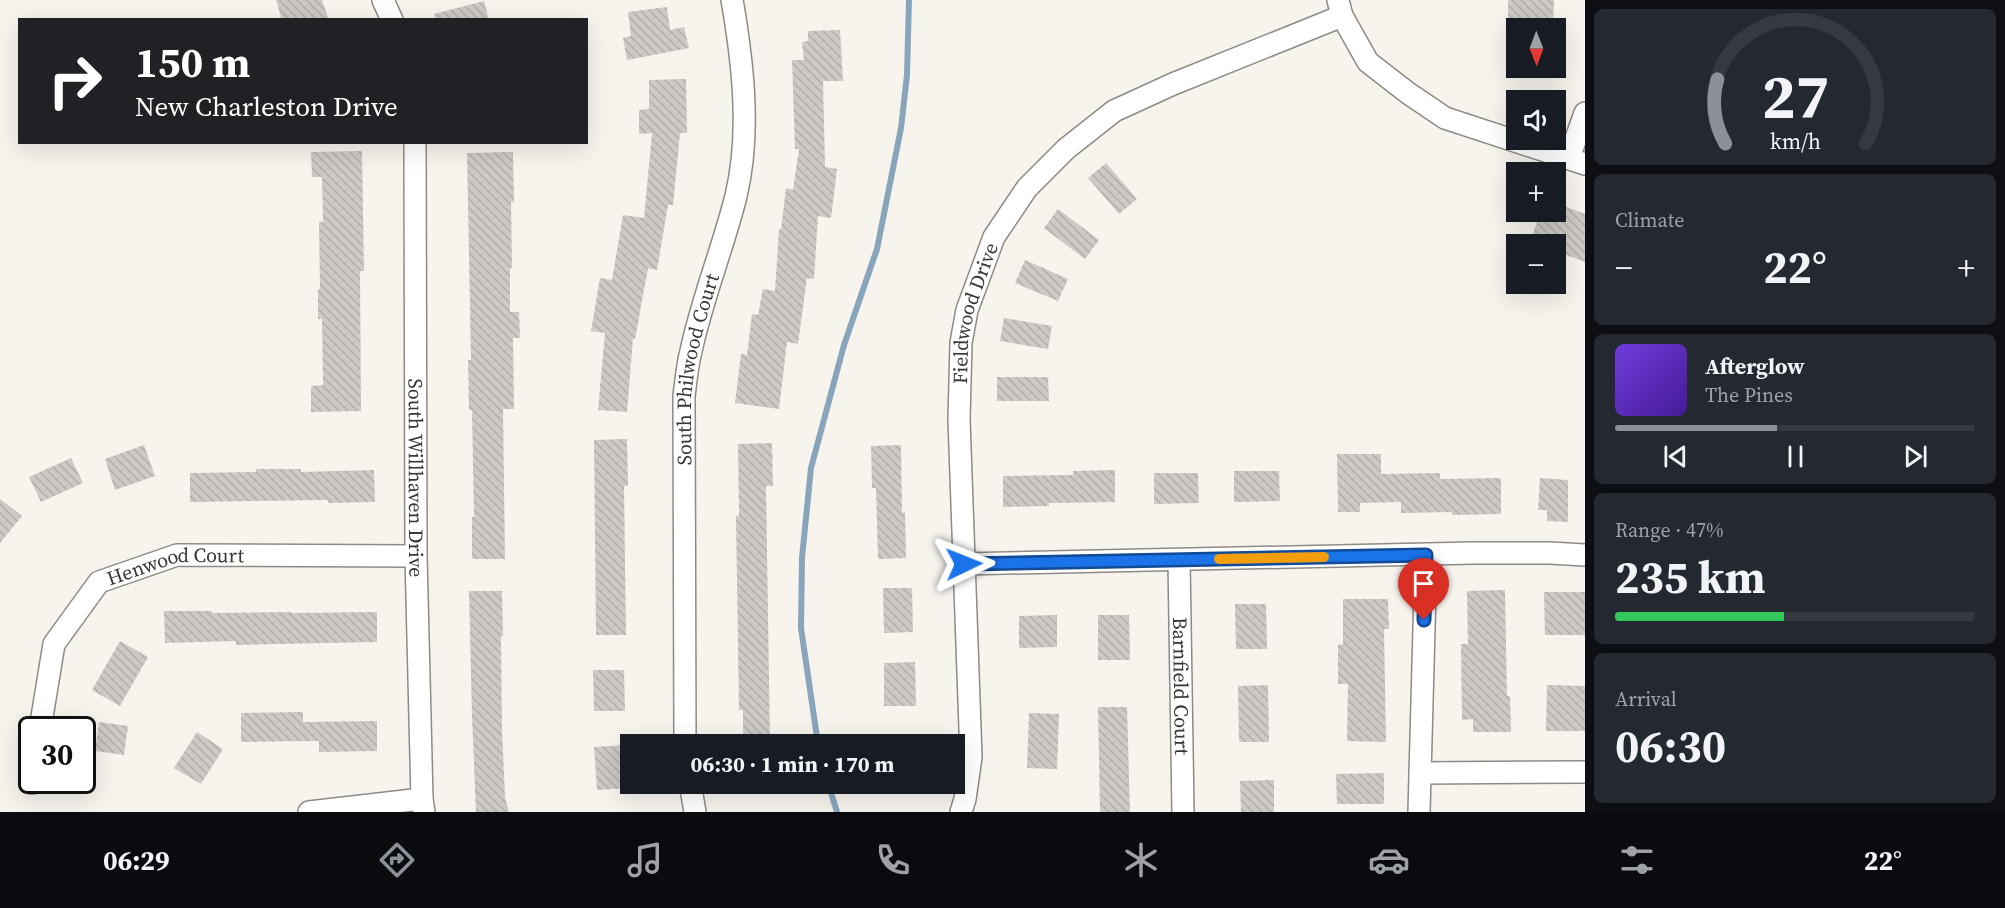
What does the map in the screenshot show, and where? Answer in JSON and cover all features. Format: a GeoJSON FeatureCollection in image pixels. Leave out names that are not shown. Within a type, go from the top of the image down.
{"type":"FeatureCollection","features":[{"type":"Feature","properties":{"kind":"street"},"geometry":{"type":"LineString","coordinates":[[383,0],[391,18]]}},
{"type":"Feature","properties":{"kind":"street","name":"South Philwood Court"},"geometry":{"type":"LineString","coordinates":[[685,734],[684,396],[691,351],[736,195],[743,148],[741,64],[732,0]]}},
{"type":"Feature","properties":{"kind":"street"},"geometry":{"type":"LineString","coordinates":[[1340,8],[1368,62],[1407,93],[1445,118],[1577,161],[1585,113]]}},
{"type":"Feature","properties":{"kind":"street","name":"Fieldwood Drive"},"geometry":{"type":"LineString","coordinates":[[961,812],[971,757],[959,419],[961,343],[967,310],[994,237],[1027,188],[1066,149],[1114,111],[1340,8]]}},
{"type":"Feature","properties":{"kind":"street","name":"South Willhaven Drive"},"geometry":{"type":"LineString","coordinates":[[415,144],[416,556],[423,806]]}},
{"type":"Feature","properties":{"kind":"street"},"geometry":{"type":"LineString","coordinates":[[964,564],[1550,553],[1585,555]]}},
{"type":"Feature","properties":{"kind":"street","name":"Henwood Court"},"geometry":{"type":"LineString","coordinates":[[42,716],[54,644],[99,582],[177,555],[416,556]]}},
{"type":"Feature","properties":{"kind":"street"},"geometry":{"type":"LineString","coordinates":[[1419,812],[1426,555]]}},
{"type":"Feature","properties":{"kind":"street","name":"Barnfield Court"},"geometry":{"type":"LineString","coordinates":[[1179,560],[1183,812]]}},
{"type":"Feature","properties":{"kind":"street"},"geometry":{"type":"LineString","coordinates":[[1420,773],[1585,772]]}},
{"type":"Feature","properties":{"kind":"street"},"geometry":{"type":"LineString","coordinates":[[692,794],[695,812]]}},
{"type":"Feature","properties":{"kind":"street"},"geometry":{"type":"LineString","coordinates":[[309,812],[423,806]]}},
{"type":"Feature","properties":{"kind":"building"},"geometry":{"type":"Polygon","coordinates":[[[276,0],[322,0],[328,18],[281,18],[276,0]]]}},
{"type":"Feature","properties":{"kind":"building"},"geometry":{"type":"Polygon","coordinates":[[[1508,0],[1554,0],[1553,18],[1508,18],[1508,0]]]}},
{"type":"Feature","properties":{"kind":"building"},"geometry":{"type":"Polygon","coordinates":[[[484,1],[488,18],[435,18],[434,14],[484,1]]]}},
{"type":"Feature","properties":{"kind":"building"},"geometry":{"type":"Polygon","coordinates":[[[667,7],[670,30],[684,27],[689,48],[627,60],[623,38],[631,36],[628,12],[667,7]]]}},
{"type":"Feature","properties":{"kind":"building"},"geometry":{"type":"Polygon","coordinates":[[[840,30],[843,81],[823,81],[825,167],[837,169],[831,218],[818,216],[814,279],[807,278],[798,344],[787,342],[779,409],[735,403],[741,354],[747,355],[752,314],[758,315],[763,289],[775,291],[779,229],[781,230],[786,188],[793,190],[799,149],[795,149],[792,60],[804,60],[802,42],[808,41],[808,31],[840,30]]]}},
{"type":"Feature","properties":{"kind":"building"},"geometry":{"type":"Polygon","coordinates":[[[686,79],[687,133],[680,133],[673,205],[668,205],[657,270],[648,268],[635,339],[633,338],[627,412],[598,410],[605,333],[591,331],[600,278],[612,280],[623,215],[644,218],[652,133],[639,134],[639,110],[649,109],[649,80],[686,79]]]}},
{"type":"Feature","properties":{"kind":"building"},"geometry":{"type":"Polygon","coordinates":[[[362,151],[364,271],[360,271],[361,411],[311,412],[311,386],[323,385],[322,319],[318,319],[318,289],[320,289],[319,222],[323,222],[322,177],[312,177],[311,152],[362,151]]]}},
{"type":"Feature","properties":{"kind":"building"},"geometry":{"type":"Polygon","coordinates":[[[513,152],[514,202],[511,202],[510,312],[519,312],[520,338],[513,338],[514,409],[503,409],[505,559],[472,559],[472,517],[474,517],[472,410],[469,410],[468,360],[471,360],[467,153],[513,152]]]}},
{"type":"Feature","properties":{"kind":"building"},"geometry":{"type":"Polygon","coordinates":[[[1106,163],[1137,199],[1119,214],[1088,178],[1106,163]]]}},
{"type":"Feature","properties":{"kind":"building"},"geometry":{"type":"Polygon","coordinates":[[[1566,207],[1585,214],[1585,262],[1566,255],[1566,234],[1533,234],[1537,222],[1566,222],[1566,207]]]}},
{"type":"Feature","properties":{"kind":"building"},"geometry":{"type":"Polygon","coordinates":[[[1058,209],[1099,240],[1085,259],[1044,228],[1058,209]]]}},
{"type":"Feature","properties":{"kind":"building"},"geometry":{"type":"Polygon","coordinates":[[[1025,260],[1068,279],[1058,301],[1015,283],[1025,260]]]}},
{"type":"Feature","properties":{"kind":"building"},"geometry":{"type":"Polygon","coordinates":[[[1004,318],[1052,326],[1048,349],[1000,341],[1004,318]]]}},
{"type":"Feature","properties":{"kind":"building"},"geometry":{"type":"Polygon","coordinates":[[[997,377],[1048,377],[1049,401],[997,401],[997,377]]]}},
{"type":"Feature","properties":{"kind":"building"},"geometry":{"type":"Polygon","coordinates":[[[627,439],[628,486],[624,486],[626,635],[596,635],[594,440],[627,439]]]}},
{"type":"Feature","properties":{"kind":"building"},"geometry":{"type":"Polygon","coordinates":[[[772,443],[773,486],[766,486],[770,734],[743,734],[743,710],[739,710],[736,516],[739,516],[738,444],[772,443]]]}},
{"type":"Feature","properties":{"kind":"building"},"geometry":{"type":"Polygon","coordinates":[[[144,445],[155,476],[115,490],[105,459],[144,445]]]}},
{"type":"Feature","properties":{"kind":"building"},"geometry":{"type":"Polygon","coordinates":[[[901,445],[902,513],[905,512],[906,558],[878,559],[876,488],[872,488],[871,446],[901,445]]]}},
{"type":"Feature","properties":{"kind":"building"},"geometry":{"type":"Polygon","coordinates":[[[1337,454],[1381,454],[1381,474],[1440,473],[1440,479],[1501,478],[1501,514],[1401,513],[1401,502],[1360,503],[1360,512],[1338,512],[1337,454]]]}},
{"type":"Feature","properties":{"kind":"building"},"geometry":{"type":"Polygon","coordinates":[[[71,458],[83,483],[41,502],[29,477],[71,458]]]}},
{"type":"Feature","properties":{"kind":"building"},"geometry":{"type":"Polygon","coordinates":[[[256,469],[301,469],[301,472],[374,470],[375,502],[328,503],[328,500],[190,502],[190,473],[256,472],[256,469]]]}},
{"type":"Feature","properties":{"kind":"building"},"geometry":{"type":"Polygon","coordinates":[[[1115,470],[1115,502],[1049,503],[1049,506],[1003,507],[1003,476],[1073,475],[1073,471],[1115,470]]]}},
{"type":"Feature","properties":{"kind":"building"},"geometry":{"type":"Polygon","coordinates":[[[1234,471],[1279,471],[1280,501],[1234,502],[1234,471]]]}},
{"type":"Feature","properties":{"kind":"building"},"geometry":{"type":"Polygon","coordinates":[[[1154,473],[1198,473],[1199,503],[1154,504],[1154,473]]]}},
{"type":"Feature","properties":{"kind":"building"},"geometry":{"type":"Polygon","coordinates":[[[1540,478],[1568,480],[1568,522],[1547,521],[1547,510],[1538,510],[1540,478]]]}},
{"type":"Feature","properties":{"kind":"building"},"geometry":{"type":"Polygon","coordinates":[[[0,499],[22,516],[0,543],[0,499]]]}},
{"type":"Feature","properties":{"kind":"building"},"geometry":{"type":"Polygon","coordinates":[[[883,588],[912,588],[913,632],[884,633],[883,588]]]}},
{"type":"Feature","properties":{"kind":"building"},"geometry":{"type":"Polygon","coordinates":[[[1505,590],[1507,696],[1510,696],[1511,732],[1473,732],[1473,719],[1462,720],[1461,644],[1468,644],[1467,591],[1505,590]]]}},
{"type":"Feature","properties":{"kind":"building"},"geometry":{"type":"Polygon","coordinates":[[[469,591],[502,591],[502,729],[505,797],[509,812],[476,812],[469,591]]]}},
{"type":"Feature","properties":{"kind":"building"},"geometry":{"type":"Polygon","coordinates":[[[1544,592],[1585,592],[1585,635],[1545,635],[1544,592]]]}},
{"type":"Feature","properties":{"kind":"building"},"geometry":{"type":"Polygon","coordinates":[[[1343,599],[1388,599],[1389,629],[1384,629],[1386,742],[1347,741],[1348,684],[1338,684],[1338,645],[1343,644],[1343,599]]]}},
{"type":"Feature","properties":{"kind":"building"},"geometry":{"type":"Polygon","coordinates":[[[1235,604],[1266,604],[1267,649],[1236,649],[1235,604]]]}},
{"type":"Feature","properties":{"kind":"building"},"geometry":{"type":"Polygon","coordinates":[[[164,611],[377,612],[377,642],[236,645],[236,641],[165,643],[164,611]]]}},
{"type":"Feature","properties":{"kind":"building"},"geometry":{"type":"Polygon","coordinates":[[[1057,615],[1057,647],[1019,648],[1019,616],[1057,615]]]}},
{"type":"Feature","properties":{"kind":"building"},"geometry":{"type":"Polygon","coordinates":[[[1098,615],[1129,615],[1130,660],[1098,660],[1098,615]]]}},
{"type":"Feature","properties":{"kind":"building"},"geometry":{"type":"Polygon","coordinates":[[[120,641],[148,657],[120,706],[92,690],[120,641]]]}},
{"type":"Feature","properties":{"kind":"building"},"geometry":{"type":"Polygon","coordinates":[[[915,662],[916,706],[884,706],[884,663],[915,662]]]}},
{"type":"Feature","properties":{"kind":"building"},"geometry":{"type":"Polygon","coordinates":[[[593,670],[624,670],[625,711],[594,711],[593,670]]]}},
{"type":"Feature","properties":{"kind":"building"},"geometry":{"type":"Polygon","coordinates":[[[1268,685],[1269,742],[1239,742],[1238,686],[1268,685]]]}},
{"type":"Feature","properties":{"kind":"building"},"geometry":{"type":"Polygon","coordinates":[[[1547,685],[1585,686],[1585,731],[1546,731],[1547,685]]]}},
{"type":"Feature","properties":{"kind":"building"},"geometry":{"type":"Polygon","coordinates":[[[1098,707],[1127,707],[1130,812],[1100,812],[1098,707]]]}},
{"type":"Feature","properties":{"kind":"building"},"geometry":{"type":"Polygon","coordinates":[[[303,712],[303,722],[377,721],[377,751],[319,752],[319,741],[241,742],[241,713],[303,712]]]}},
{"type":"Feature","properties":{"kind":"building"},"geometry":{"type":"Polygon","coordinates":[[[1029,713],[1059,714],[1057,769],[1027,768],[1029,713]]]}},
{"type":"Feature","properties":{"kind":"building"},"geometry":{"type":"Polygon","coordinates":[[[99,722],[128,726],[124,755],[96,751],[99,722]]]}},
{"type":"Feature","properties":{"kind":"building"},"geometry":{"type":"Polygon","coordinates":[[[197,732],[223,749],[201,784],[174,768],[197,732]]]}},
{"type":"Feature","properties":{"kind":"building"},"geometry":{"type":"Polygon","coordinates":[[[620,745],[620,789],[597,790],[594,747],[620,745]]]}},
{"type":"Feature","properties":{"kind":"building"},"geometry":{"type":"Polygon","coordinates":[[[1384,773],[1384,804],[1337,804],[1336,774],[1384,773]]]}},
{"type":"Feature","properties":{"kind":"building"},"geometry":{"type":"Polygon","coordinates":[[[1274,780],[1274,812],[1241,812],[1240,781],[1274,780]]]}},
{"type":"Feature","properties":{"kind":"waterway"},"geometry":{"type":"LineString","coordinates":[[817,734],[801,628],[802,558],[811,468],[844,345],[877,249],[901,128],[907,75],[909,0]]}},
{"type":"Feature","properties":{"kind":"waterway"},"geometry":{"type":"LineString","coordinates":[[831,794],[837,812]]}},
{"type":"Feature","properties":{"kind":"slow traffic"},"geometry":{"type":"LineString","coordinates":[[1219,559],[1324,557]]}},
{"type":"Feature","properties":{"kind":"route"},"geometry":{"type":"LineString","coordinates":[[964,564],[1426,555],[1424,620]]}}]}
